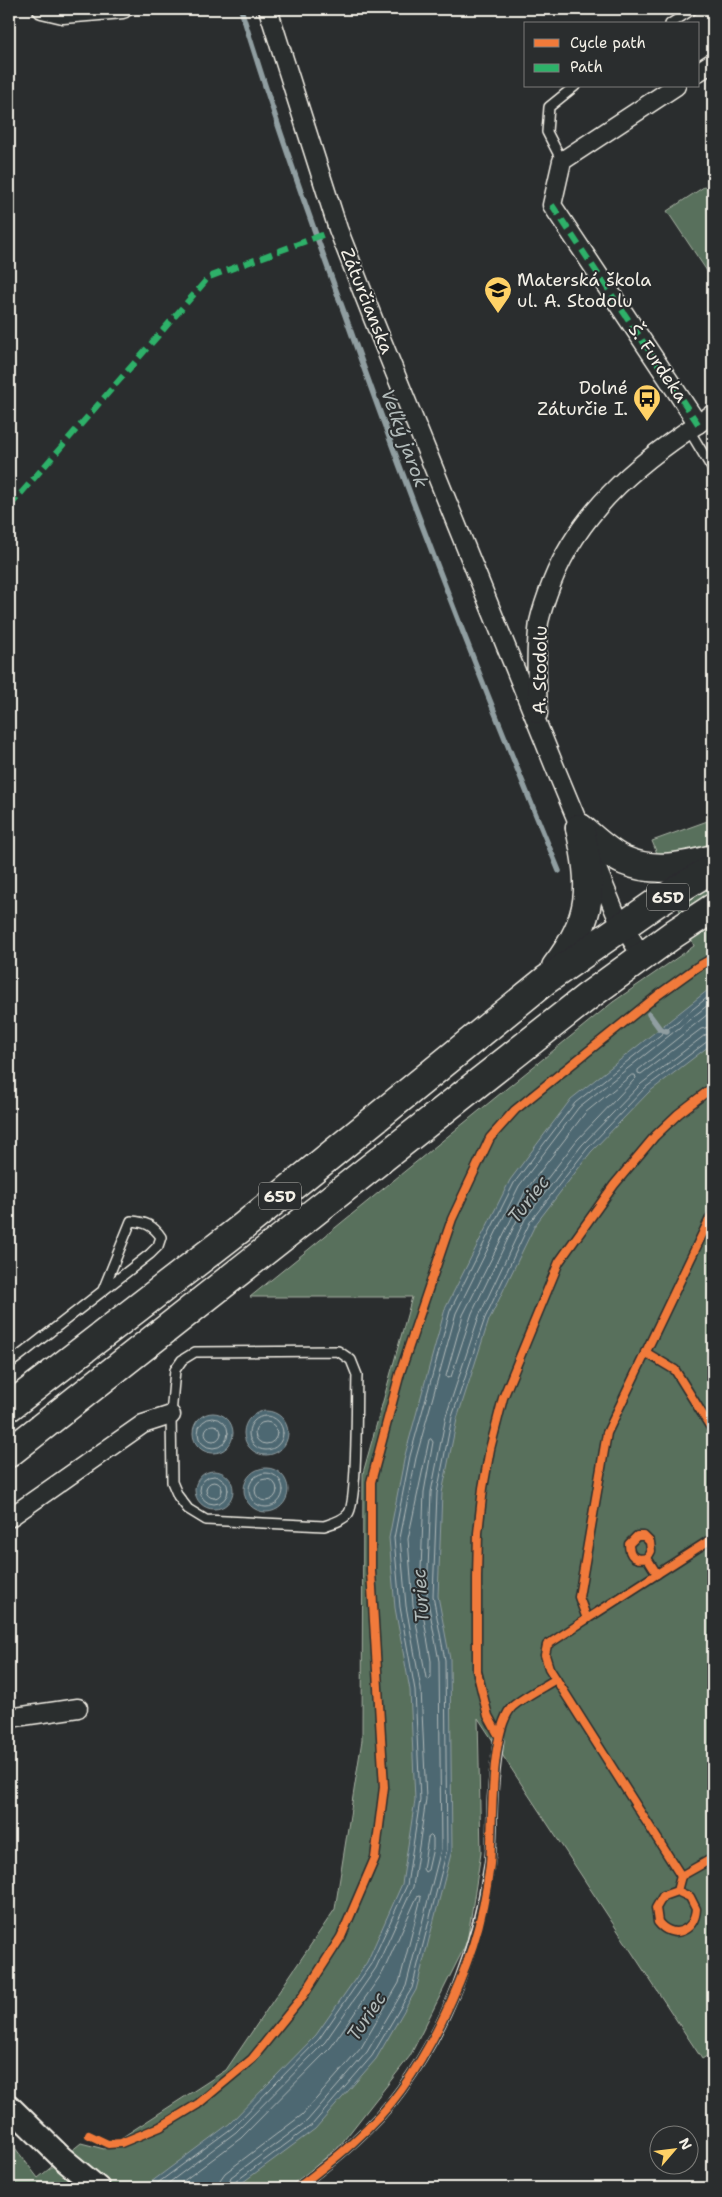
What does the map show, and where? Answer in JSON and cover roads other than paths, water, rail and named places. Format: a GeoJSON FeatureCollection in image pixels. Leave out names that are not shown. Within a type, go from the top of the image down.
{"type":"FeatureCollection","features":[{"type":"Feature","properties":{"kind":"main road"},"geometry":{"type":"LineString","coordinates":[[580,828],[624,861],[644,866],[663,869],[713,859]]}},
{"type":"Feature","properties":{"kind":"main road"},"geometry":{"type":"LineString","coordinates":[[546,980],[565,956],[584,920],[590,890],[589,868],[580,828]]}},
{"type":"Feature","properties":{"kind":"main road","name":"65D"},"geometry":{"type":"LineString","coordinates":[[9,1407],[240,1229],[546,980],[656,903],[713,868]]}},
{"type":"Feature","properties":{"kind":"main road","name":"65D"},"geometry":{"type":"LineString","coordinates":[[9,1453],[587,996],[713,908]]}},
{"type":"Feature","properties":{"kind":"street"},"geometry":{"type":"LineString","coordinates":[[42,9],[63,14],[79,10],[123,9]]}},
{"type":"Feature","properties":{"kind":"street","name":"Záturčianska"},"geometry":{"type":"LineString","coordinates":[[268,9],[338,229],[615,912],[642,957]]}},
{"type":"Feature","properties":{"kind":"street"},"geometry":{"type":"LineString","coordinates":[[700,71],[713,62]]}},
{"type":"Feature","properties":{"kind":"street"},"geometry":{"type":"LineString","coordinates":[[562,161],[673,88]]}},
{"type":"Feature","properties":{"kind":"street","name":"Š. Furdeka"},"geometry":{"type":"LineString","coordinates":[[562,161],[552,205],[693,427]]}},
{"type":"Feature","properties":{"kind":"street","name":"A. Stodolu"},"geometry":{"type":"LineString","coordinates":[[539,727],[536,677],[540,621],[557,570],[589,517],[613,490],[637,467],[713,414]]}},
{"type":"Feature","properties":{"kind":"street"},"geometry":{"type":"LineString","coordinates":[[9,1518],[143,1424],[172,1415]]}},
{"type":"Feature","properties":{"kind":"street"},"geometry":{"type":"LineString","coordinates":[[9,1718],[78,1708]]}},
{"type":"Feature","properties":{"kind":"street"},"geometry":{"type":"LineString","coordinates":[[9,2106],[62,2158],[96,2187]]}},
{"type":"Feature","properties":{"kind":"lane"},"geometry":{"type":"LineString","coordinates":[[673,22],[693,9]]}},
{"type":"Feature","properties":{"kind":"lane"},"geometry":{"type":"LineString","coordinates":[[562,161],[547,132],[549,107],[573,88]]}},
{"type":"Feature","properties":{"kind":"lane"},"geometry":{"type":"LineString","coordinates":[[693,427],[713,470]]}},
{"type":"Feature","properties":{"kind":"lane"},"geometry":{"type":"LineString","coordinates":[[9,1364],[70,1318],[158,1246],[161,1237],[157,1230],[146,1222],[131,1221],[104,1290]]}},
{"type":"Feature","properties":{"kind":"lane"},"geometry":{"type":"LineString","coordinates":[[338,1351],[351,1360],[357,1375],[353,1491],[350,1512],[340,1520],[324,1526],[206,1520],[188,1509],[178,1496],[172,1482],[172,1415],[175,1370],[182,1360],[195,1352],[338,1351]]}},
{"type":"Feature","properties":{"kind":"lane"},"geometry":{"type":"LineString","coordinates":[[297,2188],[351,2145],[401,2091],[437,2029],[461,1978],[473,1944],[490,1865],[493,1790],[499,1736]]}},
{"type":"Feature","properties":{"kind":"water","name":"Turiec"},"geometry":{"type":"Polygon","coordinates":[[[713,986],[713,1043],[649,1092],[591,1152],[535,1225],[489,1320],[457,1419],[442,1493],[438,1596],[450,1659],[452,1850],[416,1990],[376,2059],[315,2129],[235,2188],[143,2188],[229,2124],[316,2035],[367,1962],[402,1884],[415,1800],[410,1690],[395,1608],[389,1538],[405,1455],[445,1309],[510,1180],[571,1099],[713,986]]]}},
{"type":"Feature","properties":{"kind":"water"},"geometry":{"type":"Polygon","coordinates":[[[262,1411],[270,1411],[282,1417],[288,1433],[282,1449],[270,1455],[262,1455],[250,1449],[244,1437],[244,1429],[250,1417],[262,1411]]]}},
{"type":"Feature","properties":{"kind":"water"},"geometry":{"type":"Polygon","coordinates":[[[213,1413],[227,1419],[233,1433],[227,1447],[213,1453],[199,1447],[193,1433],[199,1419],[213,1413]]]}},
{"type":"Feature","properties":{"kind":"water"},"geometry":{"type":"Polygon","coordinates":[[[266,1468],[278,1472],[284,1478],[288,1490],[284,1502],[278,1508],[266,1512],[254,1508],[248,1502],[244,1490],[248,1478],[254,1472],[266,1468]]]}},
{"type":"Feature","properties":{"kind":"water"},"geometry":{"type":"Polygon","coordinates":[[[214,1471],[228,1476],[233,1490],[228,1504],[214,1509],[200,1504],[195,1490],[200,1476],[214,1471]]]}},
{"type":"Feature","properties":{"kind":"waterway","name":"Veľký jarok"},"geometry":{"type":"LineString","coordinates":[[241,9],[291,163],[396,455],[475,664],[559,871]]}},
{"type":"Feature","properties":{"kind":"waterway","name":"Veľký jarok"},"geometry":{"type":"LineString","coordinates":[[649,1014],[660,1029],[667,1031]]}},
{"type":"Feature","properties":{"kind":"place","name":"Materská škola ul. A. Stodolu"},"geometry":{"type":"Point","coordinates":[498,314]}},
{"type":"Feature","properties":{"kind":"place","name":"Dolné Záturčie I."},"geometry":{"type":"Point","coordinates":[647,422]}}]}
